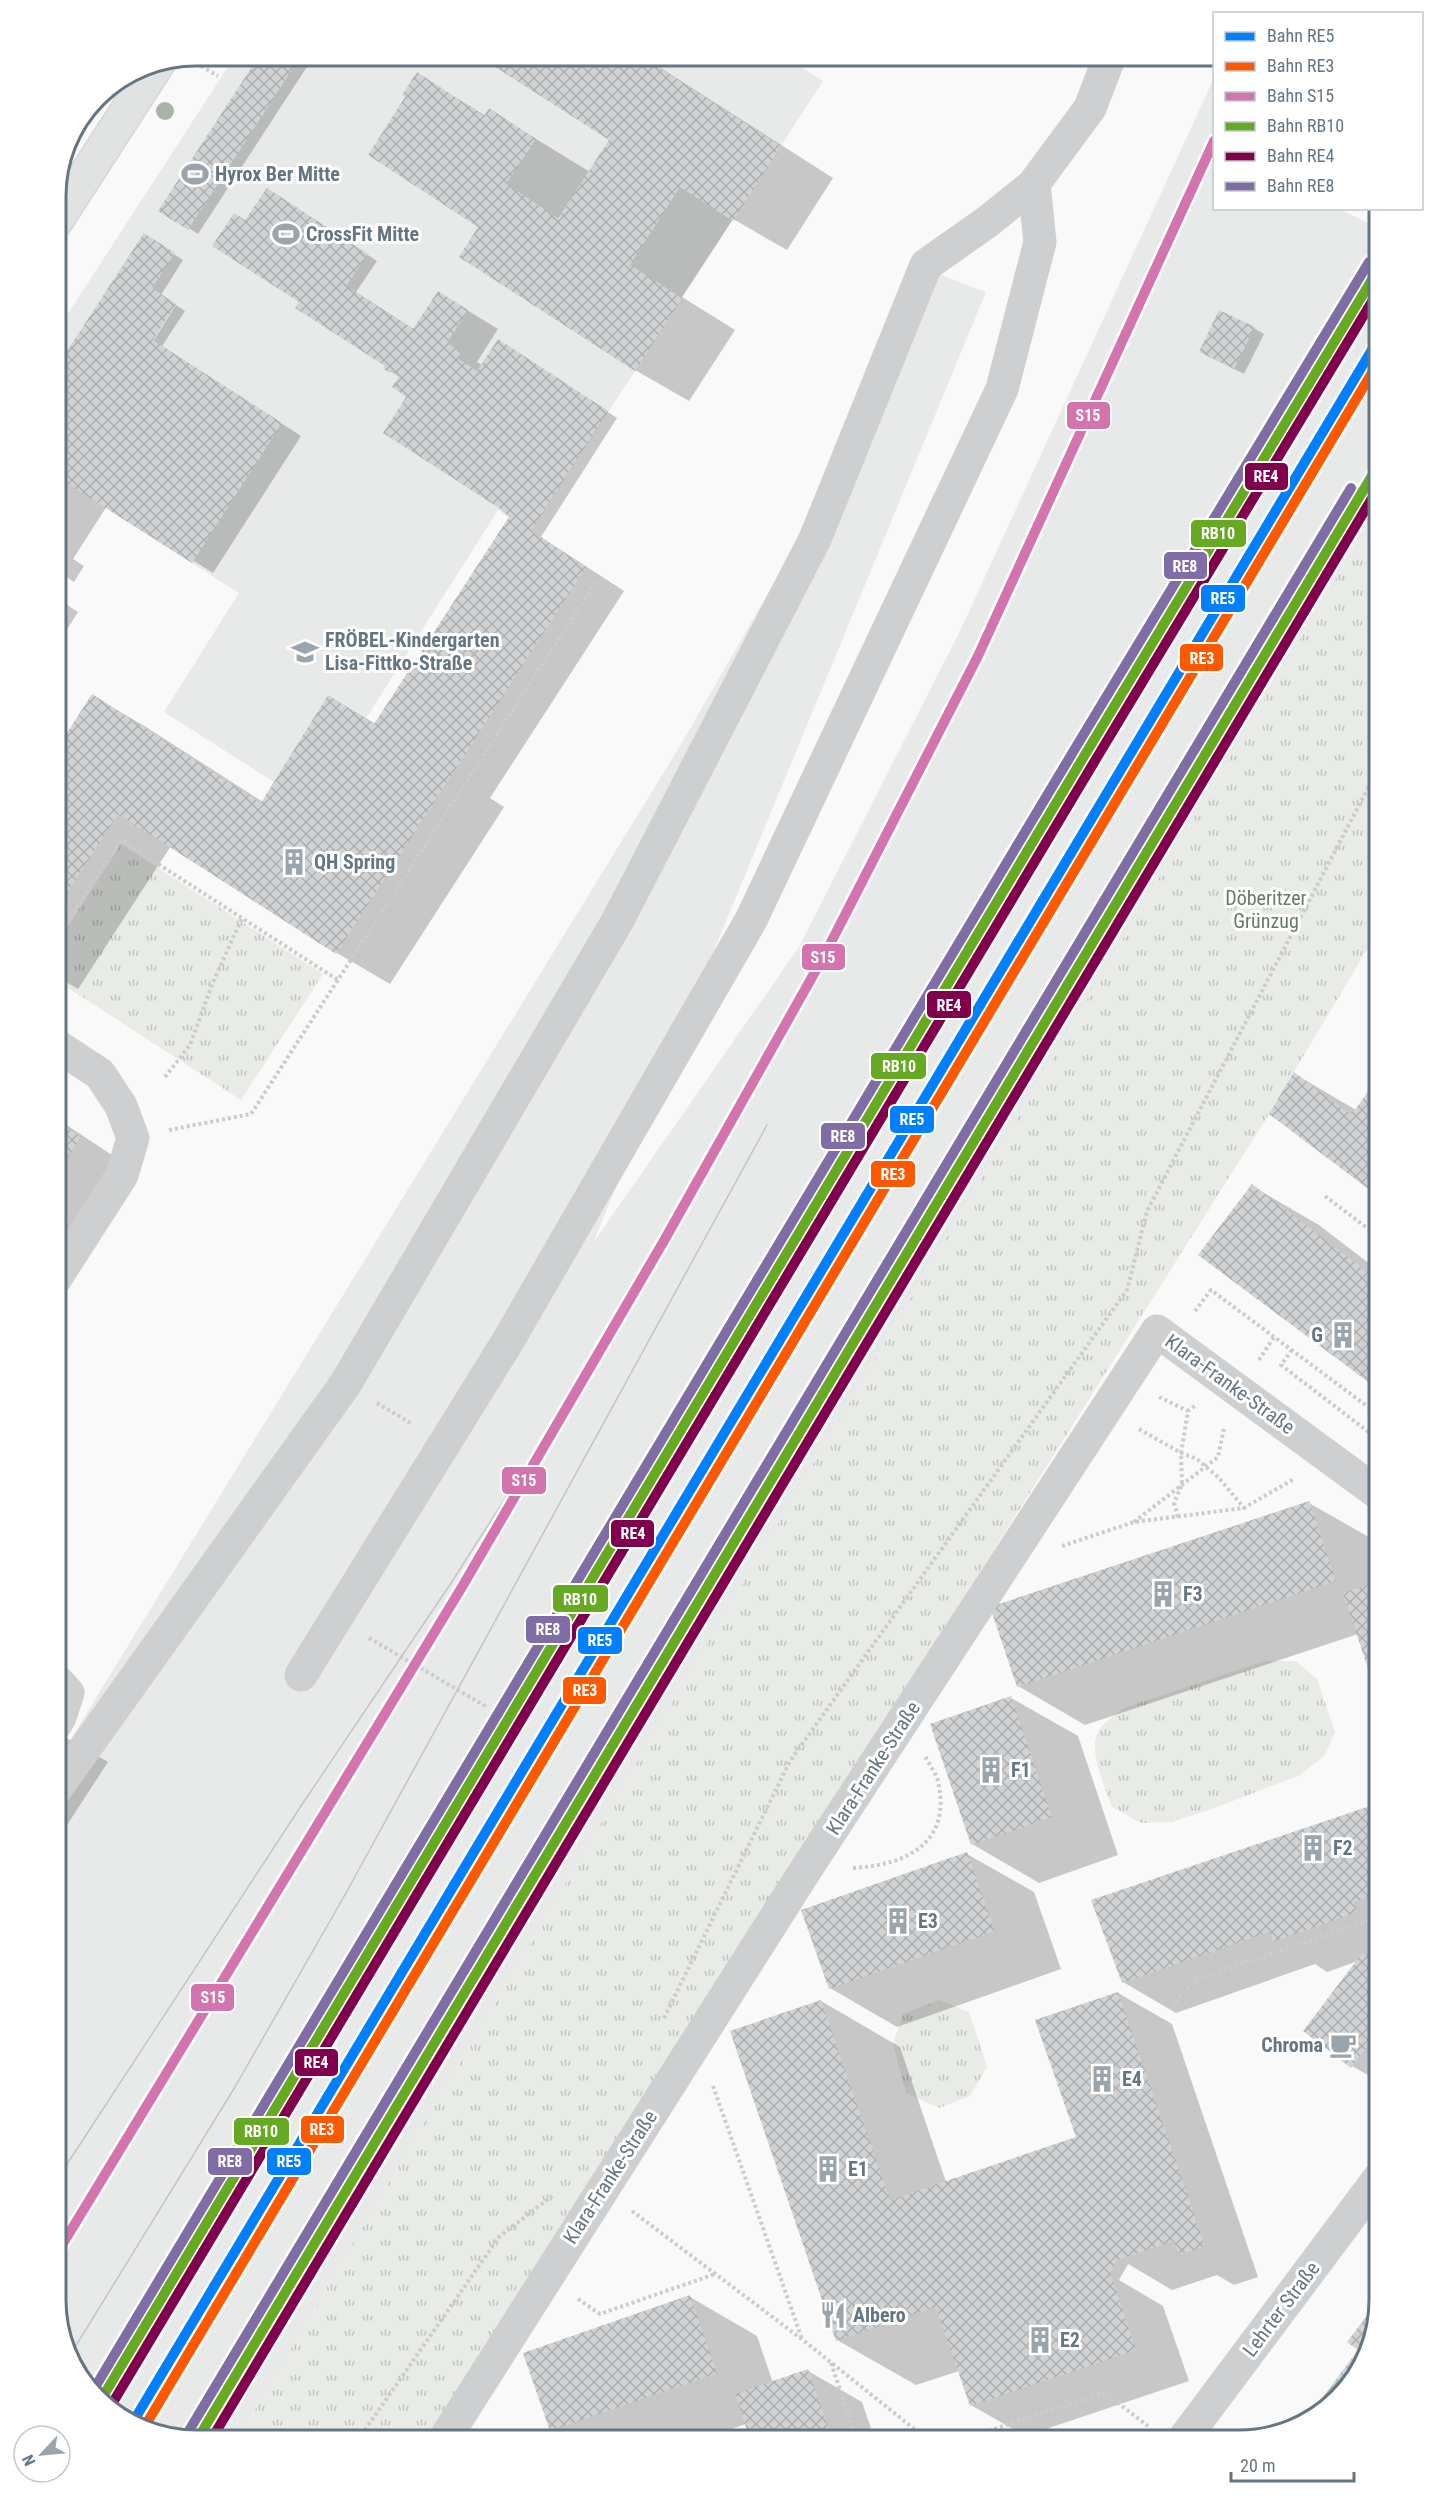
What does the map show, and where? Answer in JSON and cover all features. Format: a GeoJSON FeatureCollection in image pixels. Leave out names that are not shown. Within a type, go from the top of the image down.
{"type":"FeatureCollection","features":[{"type":"Feature","properties":{"kind":"main road"},"geometry":{"type":"LineString","coordinates":[[66,206],[151,74]]}},
{"type":"Feature","properties":{"kind":"street"},"geometry":{"type":"LineString","coordinates":[[66,1775],[346,1383],[618,920],[815,539],[926,265],[987,222],[1034,184],[1090,108],[1106,66]]}},
{"type":"Feature","properties":{"kind":"street"},"geometry":{"type":"LineString","coordinates":[[301,1675],[508,1341],[751,920],[1002,388],[1040,242],[1034,184]]}},
{"type":"Feature","properties":{"kind":"street"},"geometry":{"type":"LineString","coordinates":[[66,1052],[100,1074],[122,1106],[133,1138],[122,1175],[66,1262]]}},
{"type":"Feature","properties":{"kind":"street","name":"Klara-Franke-Straße"},"geometry":{"type":"LineString","coordinates":[[450,2430],[805,1871],[1157,1331],[1369,1486]]}},
{"type":"Feature","properties":{"kind":"street","name":"Lehrter Straße"},"geometry":{"type":"LineString","coordinates":[[1191,2430],[1369,2193]]}},
{"type":"Feature","properties":{"kind":"path"},"geometry":{"type":"LineString","coordinates":[[202,66],[218,76]]}},
{"type":"Feature","properties":{"kind":"path"},"geometry":{"type":"LineString","coordinates":[[133,1138],[251,1113],[597,580]]}},
{"type":"Feature","properties":{"kind":"path"},"geometry":{"type":"LineString","coordinates":[[659,2027],[790,1761],[1127,1290],[1148,1212],[1369,788]]}},
{"type":"Feature","properties":{"kind":"path"},"geometry":{"type":"LineString","coordinates":[[66,923],[121,840],[338,980]]}},
{"type":"Feature","properties":{"kind":"path"},"geometry":{"type":"LineString","coordinates":[[165,1077],[190,1045],[213,982],[242,918]]}},
{"type":"Feature","properties":{"kind":"path"},"geometry":{"type":"LineString","coordinates":[[1325,1196],[1369,1230]]}},
{"type":"Feature","properties":{"kind":"path"},"geometry":{"type":"LineString","coordinates":[[1199,1306],[1211,1290],[1369,1408]]}},
{"type":"Feature","properties":{"kind":"path"},"geometry":{"type":"LineString","coordinates":[[1260,1358],[1274,1337]]}},
{"type":"Feature","properties":{"kind":"path"},"geometry":{"type":"LineString","coordinates":[[1292,1350],[1281,1365],[1369,1432]]}},
{"type":"Feature","properties":{"kind":"path"},"geometry":{"type":"LineString","coordinates":[[1178,1517],[1174,1503],[1182,1484],[1181,1453],[1188,1411],[1235,1388]]}},
{"type":"Feature","properties":{"kind":"path"},"geometry":{"type":"LineString","coordinates":[[1134,1522],[1182,1484],[1207,1468],[1218,1457],[1226,1416],[1235,1388]]}},
{"type":"Feature","properties":{"kind":"path"},"geometry":{"type":"LineString","coordinates":[[1104,1410],[1181,1453],[1197,1459],[1219,1478],[1244,1508]]}},
{"type":"Feature","properties":{"kind":"path"},"geometry":{"type":"LineString","coordinates":[[1058,1547],[1134,1522],[1244,1508],[1291,1480],[1334,1462]]}},
{"type":"Feature","properties":{"kind":"path"},"geometry":{"type":"LineString","coordinates":[[805,1871],[862,1867],[892,1862],[913,1854],[934,1833],[941,1812],[938,1779],[903,1720]]}},
{"type":"Feature","properties":{"kind":"path"},"geometry":{"type":"LineString","coordinates":[[1172,2007],[1194,1980],[1369,1921]]}},
{"type":"Feature","properties":{"kind":"path"},"geometry":{"type":"LineString","coordinates":[[696,2041],[803,2340]]}},
{"type":"Feature","properties":{"kind":"path"},"geometry":{"type":"LineString","coordinates":[[602,2189],[803,2340],[915,2430]]}},
{"type":"Feature","properties":{"kind":"path"},"geometry":{"type":"LineString","coordinates":[[365,2430],[499,2237],[558,2191]]}},
{"type":"Feature","properties":{"kind":"path"},"geometry":{"type":"LineString","coordinates":[[576,2297],[600,2314],[715,2274]]}},
{"type":"Feature","properties":{"kind":"path"},"geometry":{"type":"LineString","coordinates":[[830,2362],[854,2430]]}},
{"type":"Feature","properties":{"kind":"path"},"geometry":{"type":"LineString","coordinates":[[991,2430],[1105,2393],[1125,2408]]}},
{"type":"Feature","properties":{"kind":"shaded area"},"geometry":{"type":"Polygon","coordinates":[[[229,66],[800,66],[823,81],[531,531],[498,510],[265,878],[261,803],[274,782],[164,712],[239,593],[66,482],[66,317],[229,66]]]}},
{"type":"Feature","properties":{"kind":"shaded area"},"geometry":{"type":"Polygon","coordinates":[[[1213,80],[1213,210],[1341,210],[1369,223],[1369,522],[243,2430],[188,2430],[154,2423],[139,2417],[110,2398],[88,2372],[73,2342],[66,2308],[66,1747],[680,746],[812,517],[915,265],[986,292],[593,1243],[799,947],[960,631],[1213,80]]]}},
{"type":"Feature","properties":{"kind":"green space","name":"Döberitzer Grünzug"},"geometry":{"type":"Polygon","coordinates":[[[1369,522],[1369,946],[1269,1114],[438,2430],[243,2430],[1369,522]]]}},
{"type":"Feature","properties":{"kind":"green space"},"geometry":{"type":"Polygon","coordinates":[[[121,844],[323,974],[241,1100],[66,986],[66,929],[121,844]]]}},
{"type":"Feature","properties":{"kind":"green space"},"geometry":{"type":"Polygon","coordinates":[[[1264,1661],[1296,1661],[1317,1679],[1335,1732],[1325,1755],[1300,1775],[1212,1809],[1171,1822],[1141,1823],[1112,1807],[1098,1768],[1095,1747],[1099,1730],[1105,1724],[1124,1708],[1264,1661]]]}},
{"type":"Feature","properties":{"kind":"green space"},"geometry":{"type":"Polygon","coordinates":[[[939,2000],[969,2012],[987,2067],[970,2096],[939,2108],[906,2093],[893,2044],[903,2014],[939,2000]]]}},
{"type":"Feature","properties":{"kind":"building"},"geometry":{"type":"Polygon","coordinates":[[[252,66],[295,66],[188,230],[158,211],[252,66]]]}},
{"type":"Feature","properties":{"kind":"building"},"geometry":{"type":"Polygon","coordinates":[[[494,66],[657,66],[781,146],[733,221],[680,187],[630,265],[682,298],[635,371],[459,257],[478,227],[368,155],[405,97],[402,95],[417,72],[484,116],[489,108],[536,139],[506,184],[558,218],[609,140],[494,66]]]}},
{"type":"Feature","properties":{"kind":"building"},"geometry":{"type":"Polygon","coordinates":[[[267,188],[368,254],[346,286],[413,329],[438,291],[468,310],[447,343],[461,352],[457,358],[477,371],[498,339],[608,411],[531,531],[586,567],[336,954],[118,814],[66,895],[66,734],[92,694],[261,803],[328,695],[374,724],[509,517],[499,508],[383,433],[406,397],[392,387],[400,375],[383,369],[385,366],[295,308],[299,302],[212,246],[234,213],[245,220],[267,188]]]}},
{"type":"Feature","properties":{"kind":"building"},"geometry":{"type":"Polygon","coordinates":[[[144,233],[175,253],[152,288],[176,304],[153,340],[282,423],[192,563],[68,484],[66,487],[66,353],[144,233]]]}},
{"type":"Feature","properties":{"kind":"building"},"geometry":{"type":"Polygon","coordinates":[[[1219,310],[1255,327],[1234,369],[1199,352],[1219,310]]]}},
{"type":"Feature","properties":{"kind":"building"},"geometry":{"type":"Polygon","coordinates":[[[1294,1072],[1351,1115],[1369,1091],[1369,1189],[1269,1114],[1294,1072]]]}},
{"type":"Feature","properties":{"kind":"building"},"geometry":{"type":"Polygon","coordinates":[[[66,1127],[81,1137],[66,1160],[66,1127]]]}},
{"type":"Feature","properties":{"kind":"building","name":"G"},"geometry":{"type":"Polygon","coordinates":[[[1252,1184],[1369,1273],[1369,1383],[1198,1255],[1252,1184]]]}},
{"type":"Feature","properties":{"kind":"building","name":"F3"},"geometry":{"type":"Polygon","coordinates":[[[1309,1501],[1336,1581],[1017,1687],[990,1607],[1309,1501]]]}},
{"type":"Feature","properties":{"kind":"building"},"geometry":{"type":"Polygon","coordinates":[[[1369,1584],[1369,1672],[1343,1593],[1369,1584]]]}},
{"type":"Feature","properties":{"kind":"building","name":"F1"},"geometry":{"type":"Polygon","coordinates":[[[1011,1696],[1052,1817],[971,1845],[930,1724],[1011,1696]]]}},
{"type":"Feature","properties":{"kind":"building","name":"F2"},"geometry":{"type":"Polygon","coordinates":[[[1369,1806],[1369,1897],[1354,1902],[1357,1912],[1273,1942],[1269,1932],[1122,1983],[1091,1900],[1369,1806]]]}},
{"type":"Feature","properties":{"kind":"building","name":"E3"},"geometry":{"type":"Polygon","coordinates":[[[967,1852],[995,1931],[829,1989],[801,1910],[967,1852]]]}},
{"type":"Feature","properties":{"kind":"building"},"geometry":{"type":"Polygon","coordinates":[[[1363,1952],[1369,1956],[1369,2044],[1351,2068],[1303,2031],[1363,1952]]]}},
{"type":"Feature","properties":{"kind":"building"},"geometry":{"type":"Polygon","coordinates":[[[1118,1992],[1205,2246],[1180,2255],[1174,2241],[1117,2260],[1110,2273],[1136,2350],[970,2406],[936,2307],[836,2341],[730,2031],[821,2000],[890,2200],[1076,2137],[1035,2020],[1118,1992]]]}},
{"type":"Feature","properties":{"kind":"building"},"geometry":{"type":"Polygon","coordinates":[[[690,2295],[717,2373],[550,2430],[523,2353],[690,2295]]]}},
{"type":"Feature","properties":{"kind":"building"},"geometry":{"type":"Polygon","coordinates":[[[1368,2314],[1365,2333],[1352,2365],[1331,2392],[1320,2401],[1358,2350],[1347,2342],[1368,2314]]]}},
{"type":"Feature","properties":{"kind":"building"},"geometry":{"type":"Polygon","coordinates":[[[808,2369],[829,2430],[747,2430],[735,2394],[808,2369]]]}},
{"type":"Feature","properties":{"kind":"tram line"},"geometry":{"type":"LineString","coordinates":[[75,2347],[235,2087],[346,1893],[767,1125]]}},
{"type":"Feature","properties":{"kind":"tram line"},"geometry":{"type":"LineString","coordinates":[[66,2166],[303,1803],[451,1583],[560,1413],[665,1239]]}},
{"type":"Feature","properties":{"kind":"rail line","name":"S15"},"geometry":{"type":"LineString","coordinates":[[66,2239],[462,1587],[665,1239],[825,954],[978,656],[1213,143]]}},
{"type":"Feature","properties":{"kind":"rail line","name":"RE8"},"geometry":{"type":"LineString","coordinates":[[97,2384],[1076,747],[1369,262]]}},
{"type":"Feature","properties":{"kind":"rail line","name":"RB10"},"geometry":{"type":"LineString","coordinates":[[105,2393],[1086,753],[1369,285]]}},
{"type":"Feature","properties":{"kind":"rail line","name":"RE4"},"geometry":{"type":"LineString","coordinates":[[114,2401],[1369,307]]}},
{"type":"Feature","properties":{"kind":"rail line","name":"RE5"},"geometry":{"type":"LineString","coordinates":[[137,2416],[1369,355]]}},
{"type":"Feature","properties":{"kind":"rail line","name":"RE3"},"geometry":{"type":"LineString","coordinates":[[148,2421],[1369,378]]}},
{"type":"Feature","properties":{"kind":"rail line","name":"RB10"},"geometry":{"type":"LineString","coordinates":[[203,2430],[1369,481]]}},
{"type":"Feature","properties":{"kind":"rail line","name":"RE8"},"geometry":{"type":"LineString","coordinates":[[189,2430],[1351,488]]}},
{"type":"Feature","properties":{"kind":"rail line","name":"RE4"},"geometry":{"type":"LineString","coordinates":[[217,2430],[1369,503]]}},
{"type":"Feature","properties":{"kind":"place","name":"Hyrox Ber Mitte"},"geometry":{"type":"Point","coordinates":[195,174]}},
{"type":"Feature","properties":{"kind":"place","name":"CrossFit Mitte"},"geometry":{"type":"Point","coordinates":[286,234]}},
{"type":"Feature","properties":{"kind":"place","name":"FRÖBEL-Kindergarten Lisa-Fittko-Straße"},"geometry":{"type":"Point","coordinates":[305,652]}},
{"type":"Feature","properties":{"kind":"place","name":"QH Spring"},"geometry":{"type":"Point","coordinates":[294,862]}},
{"type":"Feature","properties":{"kind":"place","name":"G"},"geometry":{"type":"Point","coordinates":[1343,1335]}},
{"type":"Feature","properties":{"kind":"place","name":"F3"},"geometry":{"type":"Point","coordinates":[1163,1594]}},
{"type":"Feature","properties":{"kind":"place","name":"F1"},"geometry":{"type":"Point","coordinates":[991,1770]}},
{"type":"Feature","properties":{"kind":"place","name":"F2"},"geometry":{"type":"Point","coordinates":[1313,1848]}},
{"type":"Feature","properties":{"kind":"place","name":"E3"},"geometry":{"type":"Point","coordinates":[898,1921]}},
{"type":"Feature","properties":{"kind":"place","name":"Chroma"},"geometry":{"type":"Point","coordinates":[1343,2045]}},
{"type":"Feature","properties":{"kind":"place","name":"E4"},"geometry":{"type":"Point","coordinates":[1102,2079]}},
{"type":"Feature","properties":{"kind":"place","name":"E1"},"geometry":{"type":"Point","coordinates":[828,2169]}},
{"type":"Feature","properties":{"kind":"place","name":"Albero"},"geometry":{"type":"Point","coordinates":[833,2315]}},
{"type":"Feature","properties":{"kind":"place","name":"E2"},"geometry":{"type":"Point","coordinates":[1040,2340]}}]}
